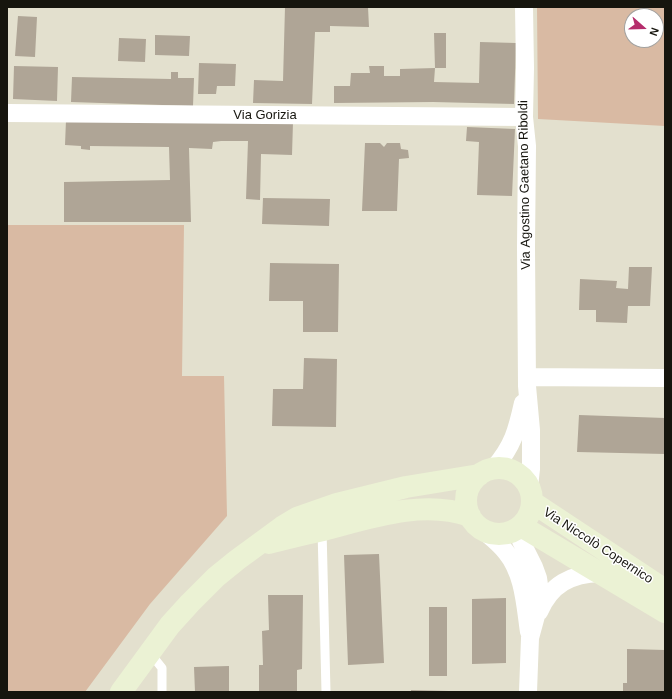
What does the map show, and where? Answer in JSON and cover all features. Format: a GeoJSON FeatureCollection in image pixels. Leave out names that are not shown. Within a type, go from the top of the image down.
{"type":"FeatureCollection","features":[{"type":"Feature","properties":{"kind":"street","name":"Via Agostino Gaetano Riboldi"},"geometry":{"type":"LineString","coordinates":[[524,7],[524,116],[527,146],[527,382],[531,430],[532,469],[530,494]]}},
{"type":"Feature","properties":{"kind":"street","name":"Via Gorizia"},"geometry":{"type":"LineString","coordinates":[[7,113],[524,116]]}},
{"type":"Feature","properties":{"kind":"street"},"geometry":{"type":"LineString","coordinates":[[527,382],[665,378]]}},
{"type":"Feature","properties":{"kind":"street","name":"Via Agostino Gaetano Riboldi"},"geometry":{"type":"LineString","coordinates":[[487,472],[506,454],[513,440],[517,430],[527,382]]}},
{"type":"Feature","properties":{"kind":"street"},"geometry":{"type":"LineString","coordinates":[[122,692],[170,625],[200,592],[231,564],[258,545],[319,520],[337,504],[406,487],[504,468],[512,470],[519,475],[530,494],[528,516],[520,527],[504,534],[494,534],[477,523],[447,510],[412,510],[355,521],[319,520]]}},
{"type":"Feature","properties":{"kind":"street"},"geometry":{"type":"LineString","coordinates":[[487,472],[471,483],[467,495],[466,506],[477,523],[506,552],[517,572],[522,586],[530,638],[528,692]]}},
{"type":"Feature","properties":{"kind":"street","name":"Via Niccolò Copernico"},"geometry":{"type":"LineString","coordinates":[[530,494],[665,590]]}},
{"type":"Feature","properties":{"kind":"street"},"geometry":{"type":"LineString","coordinates":[[520,527],[521,541],[534,567],[538,578],[540,592],[539,605],[530,638]]}},
{"type":"Feature","properties":{"kind":"street","name":"Via Niccolò Copernico"},"geometry":{"type":"LineString","coordinates":[[520,527],[665,612]]}},
{"type":"Feature","properties":{"kind":"street","name":"Via Niccolò Copernico"},"geometry":{"type":"LineString","coordinates":[[536,618],[545,600],[552,591],[566,580],[577,576],[600,573]]}},
{"type":"Feature","properties":{"kind":"lane"},"geometry":{"type":"LineString","coordinates":[[319,520],[326,692]]}},
{"type":"Feature","properties":{"kind":"lane"},"geometry":{"type":"LineString","coordinates":[[150,653],[162,668],[162,692]]}},
{"type":"Feature","properties":{"kind":"shaded area"},"geometry":{"type":"Polygon","coordinates":[[[537,7],[665,7],[665,126],[538,119],[537,7]]]}},
{"type":"Feature","properties":{"kind":"shaded area"},"geometry":{"type":"Polygon","coordinates":[[[7,225],[184,225],[182,376],[224,376],[227,516],[150,604],[85,692],[7,692],[7,225]]]}},
{"type":"Feature","properties":{"kind":"building"},"geometry":{"type":"Polygon","coordinates":[[[285,7],[368,7],[369,27],[330,26],[330,32],[315,32],[312,104],[253,103],[254,80],[283,81],[285,7]]]}},
{"type":"Feature","properties":{"kind":"building"},"geometry":{"type":"Polygon","coordinates":[[[18,16],[37,17],[35,57],[15,56],[18,16]]]}},
{"type":"Feature","properties":{"kind":"building"},"geometry":{"type":"Polygon","coordinates":[[[434,33],[446,33],[446,68],[435,68],[434,33]]]}},
{"type":"Feature","properties":{"kind":"building"},"geometry":{"type":"Polygon","coordinates":[[[155,35],[190,36],[189,56],[155,55],[155,35]]]}},
{"type":"Feature","properties":{"kind":"building"},"geometry":{"type":"Polygon","coordinates":[[[119,38],[146,39],[145,62],[118,61],[119,38]]]}},
{"type":"Feature","properties":{"kind":"building"},"geometry":{"type":"Polygon","coordinates":[[[480,42],[516,43],[514,104],[433,102],[334,103],[334,86],[350,86],[351,73],[370,73],[369,66],[384,66],[384,76],[400,76],[400,69],[435,68],[434,82],[479,83],[480,42]]]}},
{"type":"Feature","properties":{"kind":"building"},"geometry":{"type":"Polygon","coordinates":[[[199,63],[236,64],[235,86],[217,86],[216,94],[198,94],[199,63]]]}},
{"type":"Feature","properties":{"kind":"building"},"geometry":{"type":"Polygon","coordinates":[[[14,66],[58,67],[57,101],[13,99],[14,66]]]}},
{"type":"Feature","properties":{"kind":"building"},"geometry":{"type":"Polygon","coordinates":[[[171,72],[178,72],[178,78],[194,78],[193,106],[71,102],[72,77],[171,79],[171,72]]]}},
{"type":"Feature","properties":{"kind":"building"},"geometry":{"type":"Polygon","coordinates":[[[66,120],[293,122],[292,155],[261,154],[260,200],[246,199],[248,141],[213,142],[212,149],[189,148],[191,222],[64,222],[64,182],[170,180],[169,147],[90,146],[90,150],[81,149],[81,146],[65,145],[66,120]]]}},
{"type":"Feature","properties":{"kind":"building"},"geometry":{"type":"Polygon","coordinates":[[[467,127],[515,129],[512,196],[477,195],[479,142],[466,141],[467,127]]]}},
{"type":"Feature","properties":{"kind":"building"},"geometry":{"type":"Polygon","coordinates":[[[365,143],[380,143],[384,147],[387,143],[400,143],[401,149],[408,150],[409,158],[399,159],[397,211],[362,211],[365,143]]]}},
{"type":"Feature","properties":{"kind":"building"},"geometry":{"type":"Polygon","coordinates":[[[263,198],[330,199],[329,226],[262,224],[263,198]]]}},
{"type":"Feature","properties":{"kind":"building"},"geometry":{"type":"Polygon","coordinates":[[[270,263],[339,264],[338,332],[303,332],[303,301],[269,301],[270,263]]]}},
{"type":"Feature","properties":{"kind":"building"},"geometry":{"type":"Polygon","coordinates":[[[629,267],[652,267],[650,306],[628,306],[627,323],[596,322],[596,310],[579,310],[580,279],[617,281],[616,288],[628,289],[629,267]]]}},
{"type":"Feature","properties":{"kind":"building"},"geometry":{"type":"Polygon","coordinates":[[[304,358],[337,359],[336,427],[272,426],[273,389],[303,389],[304,358]]]}},
{"type":"Feature","properties":{"kind":"building"},"geometry":{"type":"Polygon","coordinates":[[[579,415],[665,418],[665,454],[577,452],[579,415]]]}},
{"type":"Feature","properties":{"kind":"building"},"geometry":{"type":"Polygon","coordinates":[[[379,554],[384,663],[348,665],[344,555],[379,554]]]}},
{"type":"Feature","properties":{"kind":"building"},"geometry":{"type":"Polygon","coordinates":[[[268,595],[303,595],[302,669],[297,670],[297,692],[259,692],[259,665],[263,665],[262,631],[269,630],[268,595]]]}},
{"type":"Feature","properties":{"kind":"building"},"geometry":{"type":"Polygon","coordinates":[[[506,598],[506,663],[472,664],[472,599],[506,598]]]}},
{"type":"Feature","properties":{"kind":"building"},"geometry":{"type":"Polygon","coordinates":[[[429,607],[447,607],[447,676],[429,676],[429,607]]]}},
{"type":"Feature","properties":{"kind":"building"},"geometry":{"type":"Polygon","coordinates":[[[627,649],[665,650],[665,692],[623,692],[623,683],[627,683],[627,649]]]}},
{"type":"Feature","properties":{"kind":"building"},"geometry":{"type":"Polygon","coordinates":[[[229,666],[229,692],[195,692],[194,667],[229,666]]]}},
{"type":"Feature","properties":{"kind":"building"},"geometry":{"type":"Polygon","coordinates":[[[411,690],[449,691],[449,692],[411,692],[411,690]]]}}]}
